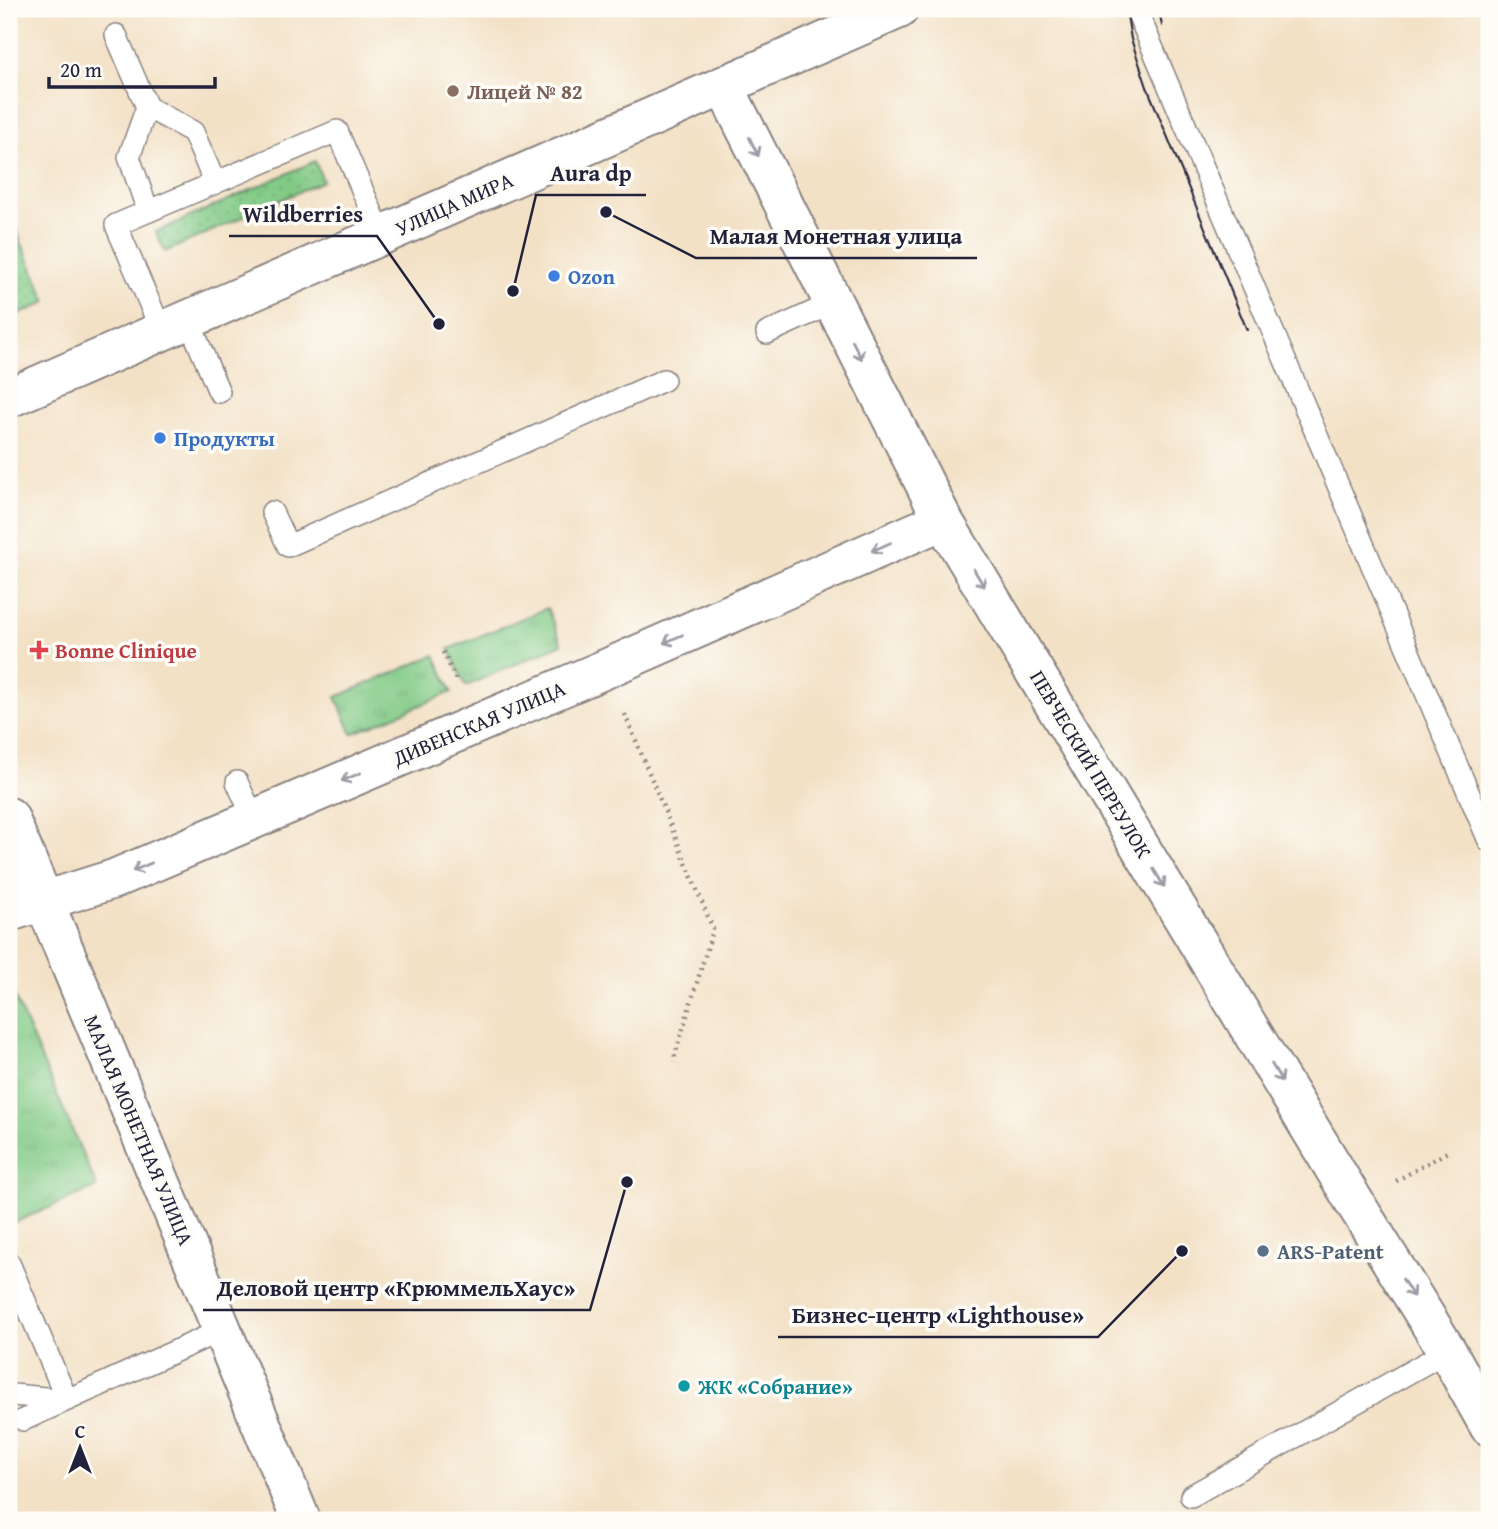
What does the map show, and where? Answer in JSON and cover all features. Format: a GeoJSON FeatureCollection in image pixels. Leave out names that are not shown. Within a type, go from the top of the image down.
{"type":"FeatureCollection","features":[{"type":"Feature","properties":{"kind":"street","name":"УЛИЦА МИРА"},"geometry":{"type":"LineString","coordinates":[[9,398],[899,9]]}},
{"type":"Feature","properties":{"kind":"street","name":"ПЕВЧЕСКИЙ ПЕРЕУЛОК"},"geometry":{"type":"LineString","coordinates":[[724,86],[943,520],[1447,1351],[1489,1426]]}},
{"type":"Feature","properties":{"kind":"street","name":"ДИВЕНСКАЯ УЛИЦА"},"geometry":{"type":"LineString","coordinates":[[26,907],[114,879],[603,670],[943,520]]}},
{"type":"Feature","properties":{"kind":"street","name":"МАЛАЯ МОНЕТНАЯ УЛИЦА"},"geometry":{"type":"LineString","coordinates":[[9,817],[26,907],[222,1330],[301,1520]]}},
{"type":"Feature","properties":{"kind":"lane"},"geometry":{"type":"LineString","coordinates":[[1136,9],[1489,841]]}},
{"type":"Feature","properties":{"kind":"lane"},"geometry":{"type":"LineString","coordinates":[[116,35],[147,107],[193,132],[215,183]]}},
{"type":"Feature","properties":{"kind":"lane"},"geometry":{"type":"LineString","coordinates":[[147,107],[129,157],[148,211]]}},
{"type":"Feature","properties":{"kind":"lane"},"geometry":{"type":"LineString","coordinates":[[219,392],[175,327],[116,225],[337,131],[382,236]]}},
{"type":"Feature","properties":{"kind":"lane"},"geometry":{"type":"LineString","coordinates":[[768,333],[833,303]]}},
{"type":"Feature","properties":{"kind":"lane"},"geometry":{"type":"LineString","coordinates":[[272,512],[288,546],[664,380]]}},
{"type":"Feature","properties":{"kind":"lane"},"geometry":{"type":"LineString","coordinates":[[237,782],[254,819]]}},
{"type":"Feature","properties":{"kind":"lane"},"geometry":{"type":"LineString","coordinates":[[9,1263],[67,1400]]}},
{"type":"Feature","properties":{"kind":"lane"},"geometry":{"type":"LineString","coordinates":[[23,1420],[222,1330]]}},
{"type":"Feature","properties":{"kind":"lane"},"geometry":{"type":"LineString","coordinates":[[1191,1496],[1447,1351]]}},
{"type":"Feature","properties":{"kind":"lane"},"geometry":{"type":"LineString","coordinates":[[13,1395],[67,1400]]}},
{"type":"Feature","properties":{"kind":"path"},"geometry":{"type":"LineString","coordinates":[[443,652],[458,686]]}},
{"type":"Feature","properties":{"kind":"path"},"geometry":{"type":"LineString","coordinates":[[603,670],[620,702],[713,929],[673,1062]]}},
{"type":"Feature","properties":{"kind":"path"},"geometry":{"type":"LineString","coordinates":[[1403,1178],[1449,1151]]}},
{"type":"Feature","properties":{"kind":"green space"},"geometry":{"type":"Polygon","coordinates":[[[315,161],[323,181],[165,252],[156,232],[315,161]]]}},
{"type":"Feature","properties":{"kind":"green space"},"geometry":{"type":"Polygon","coordinates":[[[9,214],[47,302],[9,319],[9,214]]]}},
{"type":"Feature","properties":{"kind":"green space"},"geometry":{"type":"Polygon","coordinates":[[[547,608],[562,644],[466,686],[449,649],[547,608]]]}},
{"type":"Feature","properties":{"kind":"green space"},"geometry":{"type":"Polygon","coordinates":[[[435,655],[452,692],[352,734],[336,697],[435,655]]]}},
{"type":"Feature","properties":{"kind":"green space"},"geometry":{"type":"Polygon","coordinates":[[[11,989],[97,1187],[9,1225],[9,990],[11,989]]]}},
{"type":"Feature","properties":{"kind":"tram line"},"geometry":{"type":"LineString","coordinates":[[1126,9],[1131,39],[1147,87],[1247,330]]}},
{"type":"Feature","properties":{"kind":"tram line"},"geometry":{"type":"LineString","coordinates":[[1159,9],[1162,26]]}},
{"type":"Feature","properties":{"kind":"place","name":"Лицей № 82"},"geometry":{"type":"Point","coordinates":[453,91]}},
{"type":"Feature","properties":{"kind":"place","name":"Малая Монетная улица"},"geometry":{"type":"Point","coordinates":[606,212]}},
{"type":"Feature","properties":{"kind":"place","name":"Ozon"},"geometry":{"type":"Point","coordinates":[554,276]}},
{"type":"Feature","properties":{"kind":"place","name":"Aura dp"},"geometry":{"type":"Point","coordinates":[513,291]}},
{"type":"Feature","properties":{"kind":"place","name":"Wildberries"},"geometry":{"type":"Point","coordinates":[439,324]}},
{"type":"Feature","properties":{"kind":"place","name":"Продукты"},"geometry":{"type":"Point","coordinates":[160,438]}},
{"type":"Feature","properties":{"kind":"place","name":"Bonne Clinique"},"geometry":{"type":"Point","coordinates":[39,650]}},
{"type":"Feature","properties":{"kind":"place","name":"Деловой центр «КрюммельХаус»"},"geometry":{"type":"Point","coordinates":[627,1182]}},
{"type":"Feature","properties":{"kind":"place","name":"Бизнес-центр «Lighthouse»"},"geometry":{"type":"Point","coordinates":[1182,1251]}},
{"type":"Feature","properties":{"kind":"place","name":"ARS-Patent"},"geometry":{"type":"Point","coordinates":[1263,1251]}},
{"type":"Feature","properties":{"kind":"place","name":"ЖК «Собрание»"},"geometry":{"type":"Point","coordinates":[684,1386]}}]}
